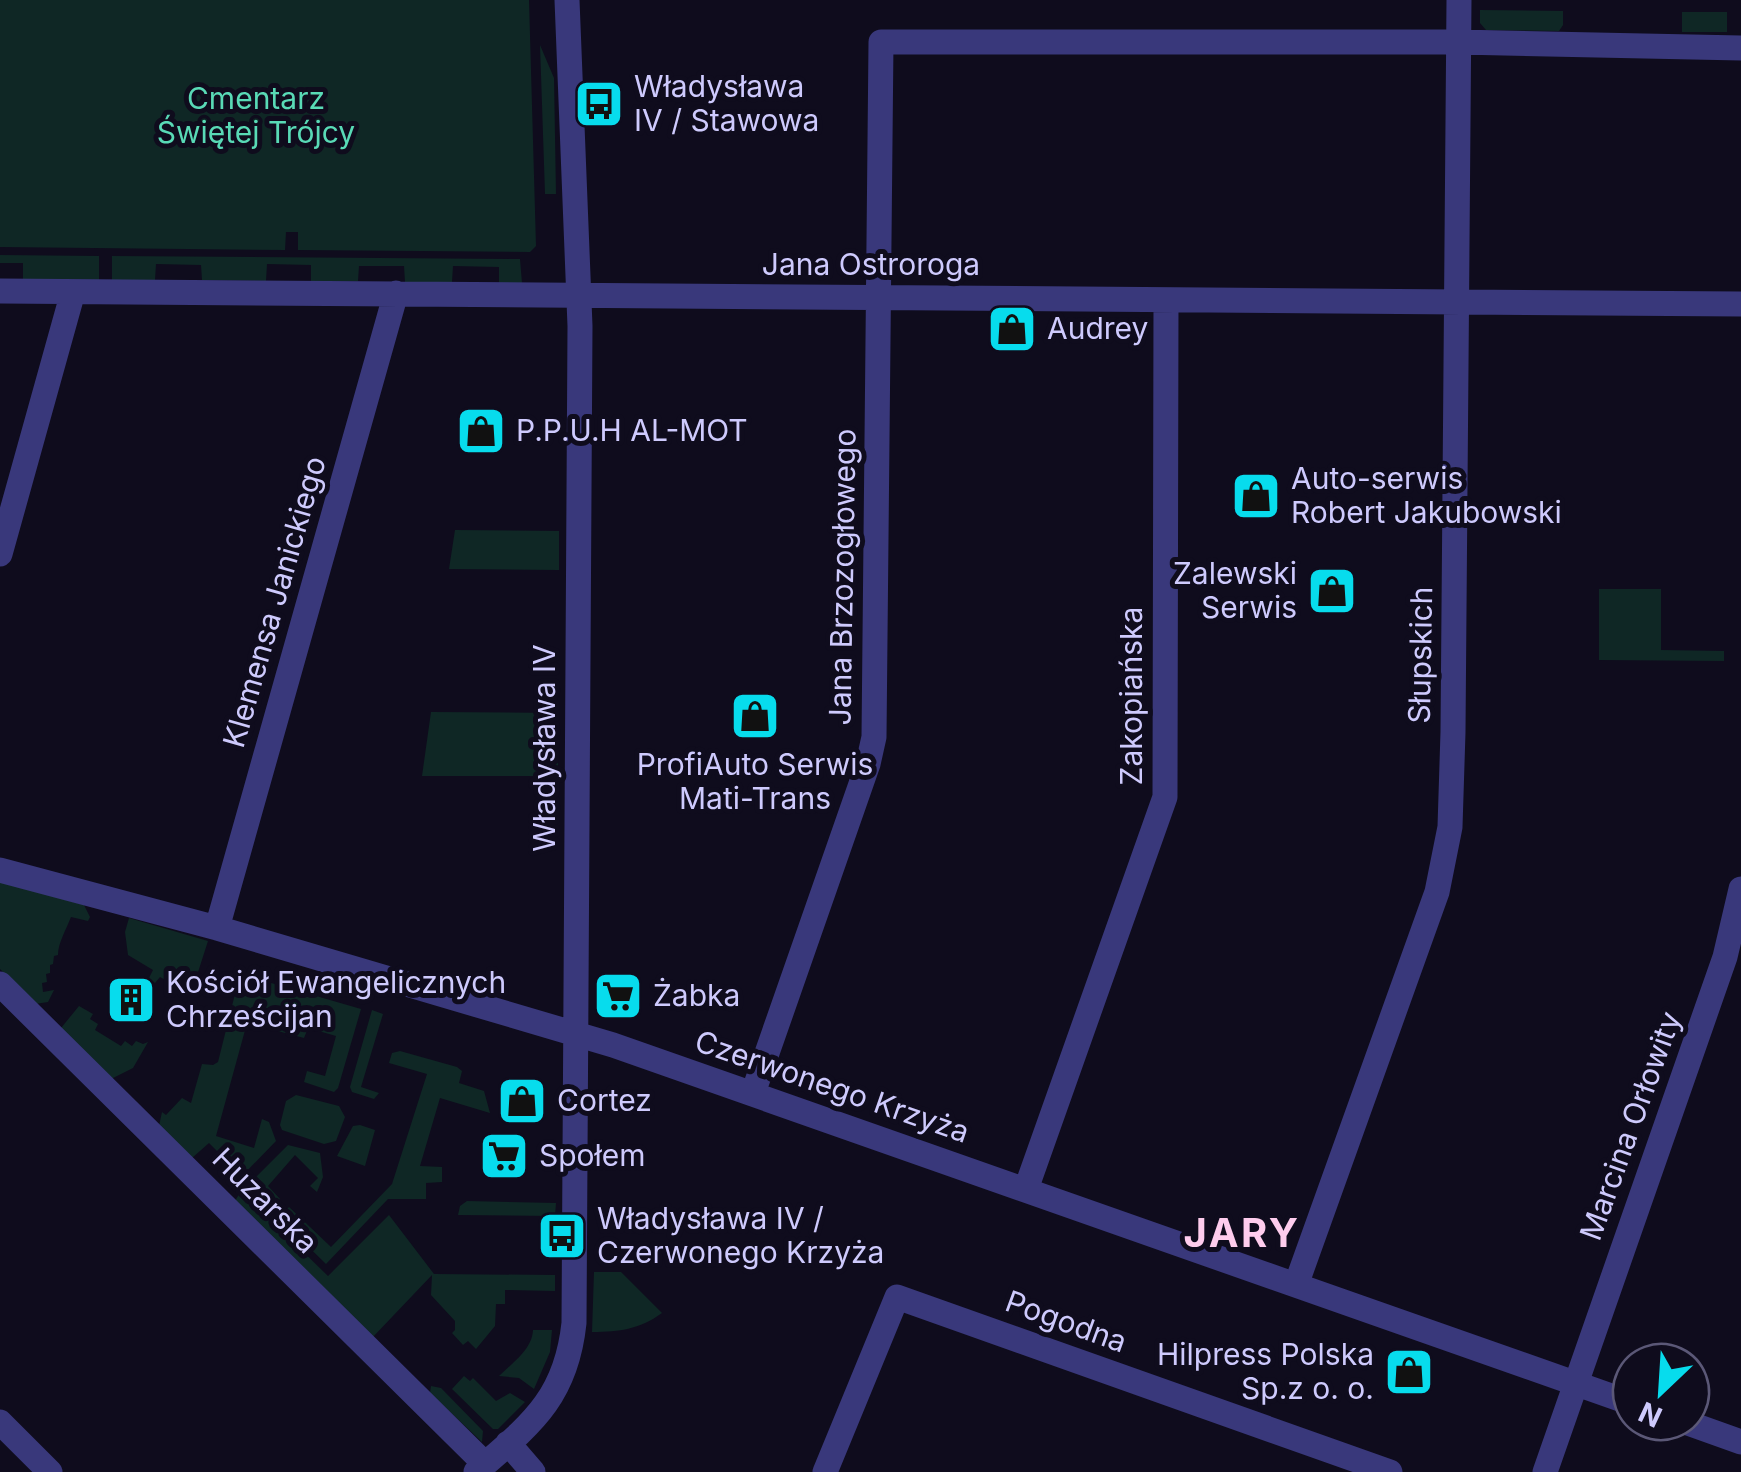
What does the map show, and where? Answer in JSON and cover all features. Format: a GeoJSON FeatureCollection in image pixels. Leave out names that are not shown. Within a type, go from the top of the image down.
{"type":"FeatureCollection","features":[{"type":"Feature","properties":{"kind":"street","name":"Władysława IV"},"geometry":{"type":"LineString","coordinates":[[480,1468],[552,1399],[567,1366],[574,1324],[579,295],[568,0]]}},
{"type":"Feature","properties":{"kind":"street","name":"Słupskich"},"geometry":{"type":"LineString","coordinates":[[1296,1285],[1437,892],[1446,852],[1454,732],[1459,0]]}},
{"type":"Feature","properties":{"kind":"street","name":"Jana Brzozogłowego"},"geometry":{"type":"LineString","coordinates":[[753,1093],[872,750],[881,42],[1459,42]]}},
{"type":"Feature","properties":{"kind":"street"},"geometry":{"type":"LineString","coordinates":[[1459,42],[1741,48]]}},
{"type":"Feature","properties":{"kind":"street","name":"Jana Ostroroga"},"geometry":{"type":"LineString","coordinates":[[0,290],[1741,304]]}},
{"type":"Feature","properties":{"kind":"street"},"geometry":{"type":"LineString","coordinates":[[0,554],[73,292]]}},
{"type":"Feature","properties":{"kind":"street","name":"Klemensa Janickiego"},"geometry":{"type":"LineString","coordinates":[[218,928],[396,293]]}},
{"type":"Feature","properties":{"kind":"street","name":"Zakopiańska"},"geometry":{"type":"LineString","coordinates":[[1026,1189],[1165,797],[1166,300]]}},
{"type":"Feature","properties":{"kind":"street","name":"Czerwonego Krzyża"},"geometry":{"type":"LineString","coordinates":[[0,870],[218,928],[577,1035],[753,1093],[1611,1396]]}},
{"type":"Feature","properties":{"kind":"street","name":"Marcina Orłowity"},"geometry":{"type":"LineString","coordinates":[[1545,1472],[1725,958],[1741,888]]}},
{"type":"Feature","properties":{"kind":"street","name":"Huzarska"},"geometry":{"type":"LineString","coordinates":[[0,984],[480,1468]]}},
{"type":"Feature","properties":{"kind":"street","name":"Pogodna"},"geometry":{"type":"LineString","coordinates":[[825,1472],[897,1297],[1389,1472]]}},
{"type":"Feature","properties":{"kind":"street"},"geometry":{"type":"LineString","coordinates":[[0,1422],[50,1472]]}},
{"type":"Feature","properties":{"kind":"street"},"geometry":{"type":"LineString","coordinates":[[1711,1431],[1741,1442]]}},
{"type":"Feature","properties":{"kind":"street"},"geometry":{"type":"LineString","coordinates":[[508,1444],[533,1472]]}},
{"type":"Feature","properties":{"kind":"green space","name":"Cmentarz Świętej Trójcy"},"geometry":{"type":"Polygon","coordinates":[[[0,0],[529,0],[536,246],[530,252],[298,250],[298,232],[286,232],[285,250],[0,247],[0,0]]]}},
{"type":"Feature","properties":{"kind":"green space"},"geometry":{"type":"Polygon","coordinates":[[[1480,10],[1563,11],[1563,25],[1559,31],[1486,30],[1480,23],[1480,10]]]}},
{"type":"Feature","properties":{"kind":"green space"},"geometry":{"type":"Polygon","coordinates":[[[1682,12],[1727,12],[1727,32],[1682,32],[1682,12]]]}},
{"type":"Feature","properties":{"kind":"green space"},"geometry":{"type":"Polygon","coordinates":[[[540,45],[554,78],[556,194],[545,194],[540,45]]]}},
{"type":"Feature","properties":{"kind":"green space"},"geometry":{"type":"Polygon","coordinates":[[[0,255],[99,256],[99,280],[23,279],[23,263],[0,263],[0,255]]]}},
{"type":"Feature","properties":{"kind":"green space"},"geometry":{"type":"Polygon","coordinates":[[[112,256],[520,259],[522,283],[499,283],[499,267],[453,266],[452,282],[405,282],[404,266],[359,266],[358,281],[311,281],[311,265],[267,264],[266,281],[202,280],[201,265],[156,264],[155,280],[112,280],[112,256]]]}},
{"type":"Feature","properties":{"kind":"green space"},"geometry":{"type":"Polygon","coordinates":[[[455,530],[559,531],[559,570],[449,569],[455,530]]]}},
{"type":"Feature","properties":{"kind":"green space"},"geometry":{"type":"Polygon","coordinates":[[[1599,589],[1661,589],[1661,650],[1724,651],[1724,661],[1599,660],[1599,589]]]}},
{"type":"Feature","properties":{"kind":"green space"},"geometry":{"type":"Polygon","coordinates":[[[431,712],[558,713],[558,776],[422,776],[431,712]]]}},
{"type":"Feature","properties":{"kind":"green space"},"geometry":{"type":"Polygon","coordinates":[[[0,881],[84,905],[90,917],[88,921],[71,917],[58,955],[46,974],[47,982],[42,983],[43,992],[54,990],[48,1002],[35,1004],[0,969],[0,881]]]}},
{"type":"Feature","properties":{"kind":"green space"},"geometry":{"type":"Polygon","coordinates":[[[129,918],[208,941],[191,994],[160,977],[155,983],[149,978],[153,970],[128,955],[125,932],[129,918]]]}},
{"type":"Feature","properties":{"kind":"green space"},"geometry":{"type":"Polygon","coordinates":[[[240,974],[361,1009],[334,1092],[304,1082],[307,1071],[325,1076],[336,1036],[308,1028],[304,1038],[247,1023],[216,1136],[254,1148],[262,1119],[269,1122],[276,1141],[242,1176],[209,1143],[192,1158],[159,1126],[162,1112],[166,1115],[182,1098],[191,1103],[202,1064],[218,1062],[240,974]]]}},
{"type":"Feature","properties":{"kind":"green space"},"geometry":{"type":"Polygon","coordinates":[[[79,1006],[93,1014],[90,1019],[98,1024],[95,1030],[121,1046],[125,1041],[132,1046],[136,1041],[148,1042],[133,1068],[111,1079],[61,1028],[79,1006]]]}},
{"type":"Feature","properties":{"kind":"green space"},"geometry":{"type":"Polygon","coordinates":[[[372,1010],[383,1014],[361,1087],[379,1093],[374,1099],[352,1092],[350,1087],[372,1010]]]}},
{"type":"Feature","properties":{"kind":"green space"},"geometry":{"type":"Polygon","coordinates":[[[400,1051],[457,1067],[462,1071],[459,1083],[484,1091],[490,1113],[440,1098],[420,1166],[442,1167],[442,1182],[426,1183],[426,1199],[388,1199],[326,1264],[279,1218],[289,1207],[331,1247],[392,1184],[427,1074],[389,1063],[392,1053],[400,1051]]]}},
{"type":"Feature","properties":{"kind":"green space"},"geometry":{"type":"Polygon","coordinates":[[[296,1095],[339,1106],[345,1117],[336,1141],[324,1144],[282,1130],[286,1101],[296,1095]]]}},
{"type":"Feature","properties":{"kind":"green space"},"geometry":{"type":"Polygon","coordinates":[[[353,1126],[375,1130],[365,1166],[337,1156],[353,1126]]]}},
{"type":"Feature","properties":{"kind":"green space"},"geometry":{"type":"Polygon","coordinates":[[[288,1145],[320,1153],[323,1177],[317,1192],[310,1186],[318,1178],[295,1155],[268,1186],[280,1199],[273,1206],[255,1189],[256,1177],[288,1145]]]}},
{"type":"Feature","properties":{"kind":"green space"},"geometry":{"type":"Polygon","coordinates":[[[241,1191],[328,1276],[389,1215],[434,1274],[555,1275],[555,1291],[505,1290],[505,1304],[496,1304],[495,1326],[476,1349],[468,1341],[463,1345],[452,1333],[455,1321],[431,1295],[432,1275],[372,1338],[235,1201],[241,1191]]]}},
{"type":"Feature","properties":{"kind":"green space"},"geometry":{"type":"Polygon","coordinates":[[[467,1201],[556,1203],[555,1216],[458,1215],[460,1206],[467,1201]]]}},
{"type":"Feature","properties":{"kind":"green space"},"geometry":{"type":"Polygon","coordinates":[[[594,1272],[621,1272],[662,1313],[629,1328],[592,1332],[594,1272]]]}},
{"type":"Feature","properties":{"kind":"green space"},"geometry":{"type":"Polygon","coordinates":[[[533,1330],[552,1330],[550,1352],[534,1389],[519,1378],[499,1376],[525,1350],[533,1330]]]}},
{"type":"Feature","properties":{"kind":"green space"},"geometry":{"type":"Polygon","coordinates":[[[464,1376],[470,1381],[473,1378],[496,1401],[510,1393],[525,1402],[498,1429],[493,1429],[452,1389],[464,1376]]]}},
{"type":"Feature","properties":{"kind":"green space"},"geometry":{"type":"Polygon","coordinates":[[[431,1386],[441,1388],[483,1431],[482,1442],[430,1393],[431,1386]]]}},
{"type":"Feature","properties":{"kind":"place","name":"Władysława IV / Stawowa"},"geometry":{"type":"Point","coordinates":[599,104]}},
{"type":"Feature","properties":{"kind":"place","name":"Audrey"},"geometry":{"type":"Point","coordinates":[1012,329]}},
{"type":"Feature","properties":{"kind":"place","name":"P.P.U.H AL-MOT"},"geometry":{"type":"Point","coordinates":[481,431]}},
{"type":"Feature","properties":{"kind":"place","name":"Auto-serwis Robert Jakubowski"},"geometry":{"type":"Point","coordinates":[1256,496]}},
{"type":"Feature","properties":{"kind":"place","name":"Zalewski Serwis"},"geometry":{"type":"Point","coordinates":[1332,591]}},
{"type":"Feature","properties":{"kind":"place","name":"ProfiAuto Serwis Mati-Trans"},"geometry":{"type":"Point","coordinates":[755,716]}},
{"type":"Feature","properties":{"kind":"place","name":"Żabka"},"geometry":{"type":"Point","coordinates":[618,996]}},
{"type":"Feature","properties":{"kind":"place","name":"Kościół Ewangelicznych Chrześcijan"},"geometry":{"type":"Point","coordinates":[131,1000]}},
{"type":"Feature","properties":{"kind":"place","name":"Cortez"},"geometry":{"type":"Point","coordinates":[522,1101]}},
{"type":"Feature","properties":{"kind":"place","name":"Społem"},"geometry":{"type":"Point","coordinates":[504,1156]}},
{"type":"Feature","properties":{"kind":"place","name":"Władysława IV / Czerwonego Krzyża"},"geometry":{"type":"Point","coordinates":[562,1236]}},
{"type":"Feature","properties":{"kind":"place","name":"Hilpress Polska Sp.z o. o."},"geometry":{"type":"Point","coordinates":[1409,1372]}},
{"type":"Feature","properties":{"kind":"district","name":"JARY"},"geometry":{"type":"Point","coordinates":[1242,1233]}}]}
